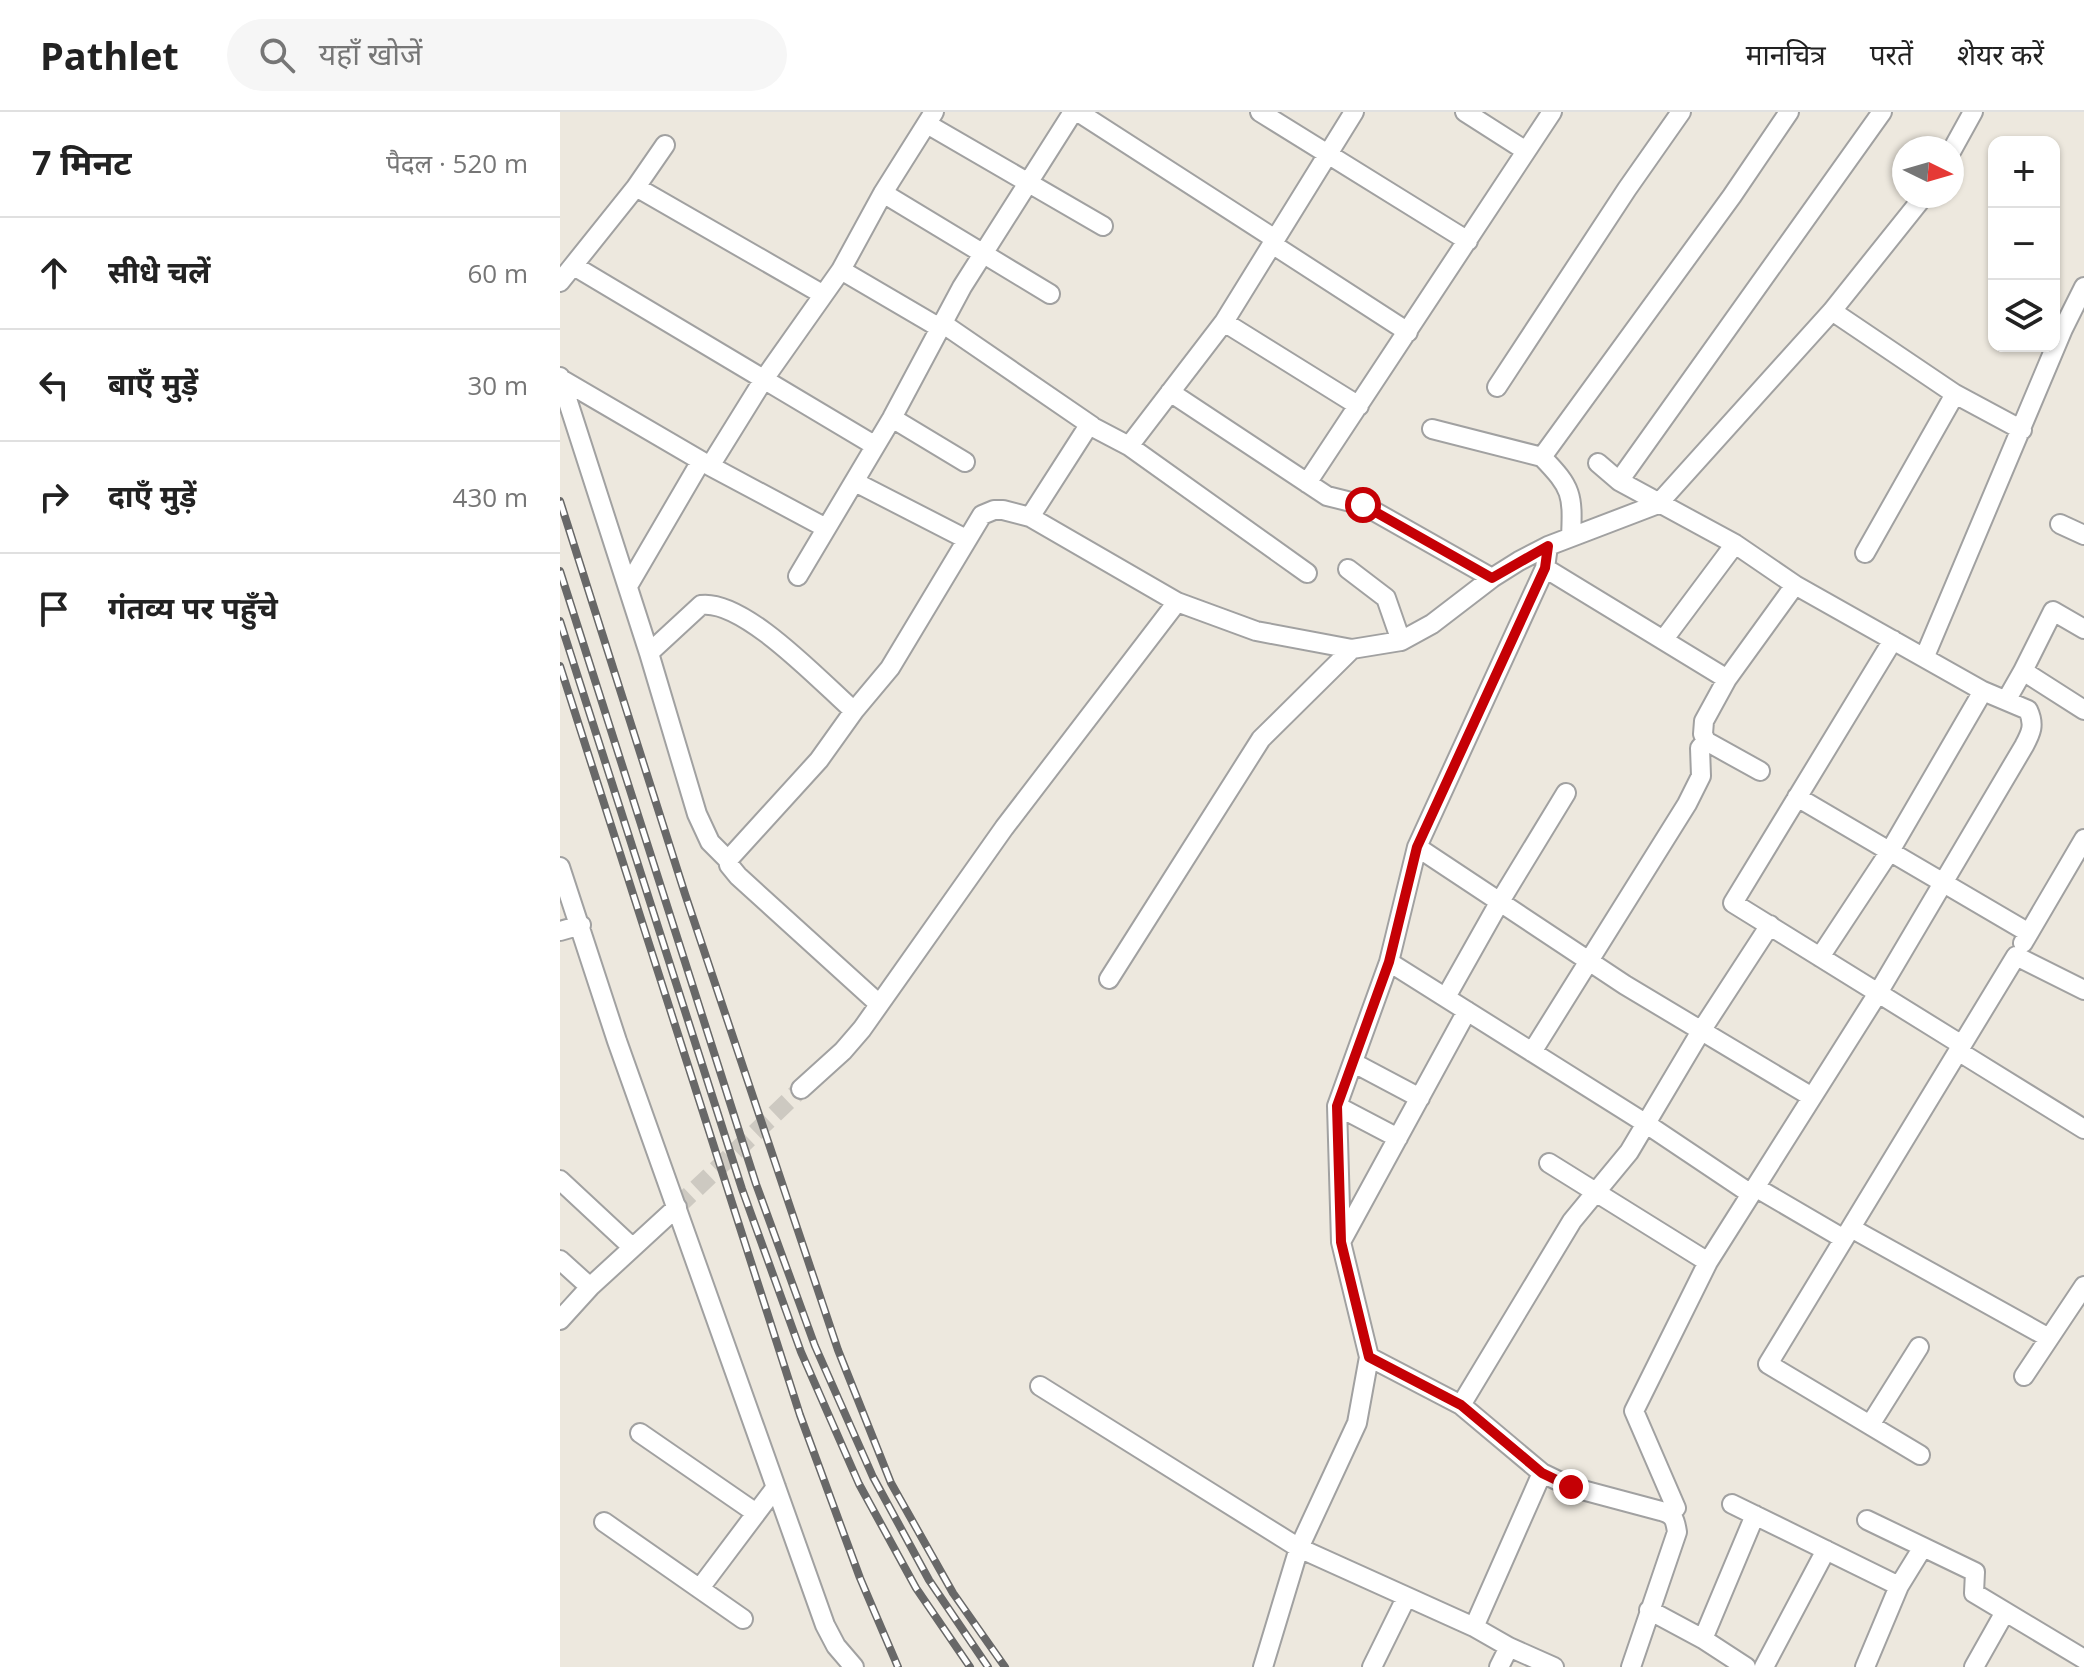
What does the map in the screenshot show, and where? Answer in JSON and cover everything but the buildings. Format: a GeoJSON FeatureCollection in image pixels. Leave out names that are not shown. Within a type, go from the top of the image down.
{"type":"FeatureCollection","features":[{"type":"Feature","properties":{"kind":"street"},"geometry":{"type":"LineString","coordinates":[[798,576],[892,418],[983,253],[1075,112],[1408,332]]}},
{"type":"Feature","properties":{"kind":"street"},"geometry":{"type":"LineString","coordinates":[[1260,112],[1468,241]]}},
{"type":"Feature","properties":{"kind":"street"},"geometry":{"type":"LineString","coordinates":[[1129,446],[1224,322],[1354,112]]}},
{"type":"Feature","properties":{"kind":"street"},"geometry":{"type":"LineString","coordinates":[[1465,112],[1526,151]]}},
{"type":"Feature","properties":{"kind":"street"},"geometry":{"type":"LineString","coordinates":[[1307,483],[1552,112]]}},
{"type":"Feature","properties":{"kind":"street"},"geometry":{"type":"LineString","coordinates":[[1497,387],[1681,112]]}},
{"type":"Feature","properties":{"kind":"street"},"geometry":{"type":"LineString","coordinates":[[1542,457],[1789,112]]}},
{"type":"Feature","properties":{"kind":"street"},"geometry":{"type":"LineString","coordinates":[[1619,481],[1882,112]]}},
{"type":"Feature","properties":{"kind":"street"},"geometry":{"type":"LineString","coordinates":[[1960,136],[1973,112]]}},
{"type":"Feature","properties":{"kind":"street"},"geometry":{"type":"LineString","coordinates":[[628,586],[705,463],[841,270],[883,193],[930,118],[1103,226]]}},
{"type":"Feature","properties":{"kind":"street"},"geometry":{"type":"LineString","coordinates":[[560,282],[636,187],[665,145]]}},
{"type":"Feature","properties":{"kind":"street"},"geometry":{"type":"LineString","coordinates":[[636,187],[822,294]]}},
{"type":"Feature","properties":{"kind":"street"},"geometry":{"type":"LineString","coordinates":[[883,193],[1050,294]]}},
{"type":"Feature","properties":{"kind":"street"},"geometry":{"type":"LineString","coordinates":[[728,860],[819,760],[890,668],[982,515],[994,510],[1030,517],[1177,602],[1256,631],[1352,649],[1401,641],[1432,624],[1492,578],[1548,546],[1658,504],[1832,311],[1914,208]]}},
{"type":"Feature","properties":{"kind":"street"},"geometry":{"type":"LineString","coordinates":[[574,266],[874,445]]}},
{"type":"Feature","properties":{"kind":"street"},"geometry":{"type":"LineString","coordinates":[[841,270],[941,326],[1092,426],[1129,446],[1307,573]]}},
{"type":"Feature","properties":{"kind":"street"},"geometry":{"type":"LineString","coordinates":[[1925,656],[2063,329],[2084,287]]}},
{"type":"Feature","properties":{"kind":"street"},"geometry":{"type":"LineString","coordinates":[[1832,311],[1955,394],[2022,430]]}},
{"type":"Feature","properties":{"kind":"street"},"geometry":{"type":"LineString","coordinates":[[1224,322],[1359,406]]}},
{"type":"Feature","properties":{"kind":"street"},"geometry":{"type":"LineString","coordinates":[[560,378],[705,463],[826,528]]}},
{"type":"Feature","properties":{"kind":"street"},"geometry":{"type":"LineString","coordinates":[[560,378],[703,830],[738,876],[879,1004]]}},
{"type":"Feature","properties":{"kind":"street"},"geometry":{"type":"LineString","coordinates":[[1170,392],[1327,496],[1363,505],[1492,578]]}},
{"type":"Feature","properties":{"kind":"street"},"geometry":{"type":"LineString","coordinates":[[1865,553],[1955,394]]}},
{"type":"Feature","properties":{"kind":"street"},"geometry":{"type":"LineString","coordinates":[[892,418],[965,462]]}},
{"type":"Feature","properties":{"kind":"street"},"geometry":{"type":"LineString","coordinates":[[1030,517],[1089,425],[1092,426]]}},
{"type":"Feature","properties":{"kind":"street"},"geometry":{"type":"LineString","coordinates":[[1432,429],[1542,457],[1565,480],[1573,512],[1571,537]]}},
{"type":"Feature","properties":{"kind":"street"},"geometry":{"type":"LineString","coordinates":[[1598,463],[1619,481],[1735,544],[1795,585],[1983,691],[2028,710],[2033,720],[2032,731],[1878,993],[1708,1262],[1634,1411],[1676,1508]]}},
{"type":"Feature","properties":{"kind":"street"},"geometry":{"type":"LineString","coordinates":[[855,482],[966,539]]}},
{"type":"Feature","properties":{"kind":"street"},"geometry":{"type":"LineString","coordinates":[[2060,524],[2084,535]]}},
{"type":"Feature","properties":{"kind":"street"},"geometry":{"type":"LineString","coordinates":[[1664,639],[1735,544]]}},
{"type":"Feature","properties":{"kind":"street"},"geometry":{"type":"LineString","coordinates":[[1263,1667],[1299,1548],[1357,1423],[1369,1357],[1341,1242],[1337,1106],[1389,962],[1417,847],[1545,568],[1548,546]]}},
{"type":"Feature","properties":{"kind":"street"},"geometry":{"type":"LineString","coordinates":[[1545,568],[1727,679]]}},
{"type":"Feature","properties":{"kind":"street"},"geometry":{"type":"LineString","coordinates":[[1348,569],[1386,598],[1401,641]]}},
{"type":"Feature","properties":{"kind":"street"},"geometry":{"type":"LineString","coordinates":[[1760,771],[1706,741],[1704,721],[1727,679],[1795,585]]}},
{"type":"Feature","properties":{"kind":"street"},"geometry":{"type":"LineString","coordinates":[[801,1089],[843,1051],[1004,828],[1177,602]]}},
{"type":"Feature","properties":{"kind":"street"},"geometry":{"type":"LineString","coordinates":[[649,653],[701,605],[724,606],[759,627],[854,711]]}},
{"type":"Feature","properties":{"kind":"street"},"geometry":{"type":"LineString","coordinates":[[2007,699],[2053,611],[2084,629]]}},
{"type":"Feature","properties":{"kind":"street"},"geometry":{"type":"LineString","coordinates":[[1893,640],[1733,903],[1878,993],[2084,1129]]}},
{"type":"Feature","properties":{"kind":"street"},"geometry":{"type":"LineString","coordinates":[[1109,979],[1261,739],[1352,649]]}},
{"type":"Feature","properties":{"kind":"street"},"geometry":{"type":"LineString","coordinates":[[2023,671],[2084,710]]}},
{"type":"Feature","properties":{"kind":"street"},"geometry":{"type":"LineString","coordinates":[[1820,957],[1890,851],[1983,691]]}},
{"type":"Feature","properties":{"kind":"street"},"geometry":{"type":"LineString","coordinates":[[1532,1052],[1687,804],[1701,776],[1700,748],[1706,741]]}},
{"type":"Feature","properties":{"kind":"street"},"geometry":{"type":"LineString","coordinates":[[1446,997],[1566,793]]}},
{"type":"Feature","properties":{"kind":"street"},"geometry":{"type":"LineString","coordinates":[[1797,797],[2029,933]]}},
{"type":"Feature","properties":{"kind":"street"},"geometry":{"type":"LineString","coordinates":[[1920,1455],[1768,1364],[2084,839]]}},
{"type":"Feature","properties":{"kind":"street"},"geometry":{"type":"LineString","coordinates":[[1417,847],[1588,961],[1812,1097]]}},
{"type":"Feature","properties":{"kind":"street"},"geometry":{"type":"LineString","coordinates":[[560,867],[617,1041],[825,1625],[836,1646],[854,1667]]}},
{"type":"Feature","properties":{"kind":"street"},"geometry":{"type":"LineString","coordinates":[[560,931],[581,925]]}},
{"type":"Feature","properties":{"kind":"street"},"geometry":{"type":"LineString","coordinates":[[1461,1405],[1572,1221],[1629,1152],[1701,1031],[1770,925]]}},
{"type":"Feature","properties":{"kind":"street"},"geometry":{"type":"LineString","coordinates":[[2016,956],[2084,990]]}},
{"type":"Feature","properties":{"kind":"street"},"geometry":{"type":"LineString","coordinates":[[1389,962],[1753,1190],[1848,1233],[2049,1338]]}},
{"type":"Feature","properties":{"kind":"street"},"geometry":{"type":"LineString","coordinates":[[1341,1242],[1467,1011]]}},
{"type":"Feature","properties":{"kind":"street"},"geometry":{"type":"LineString","coordinates":[[1354,1063],[1420,1098]]}},
{"type":"Feature","properties":{"kind":"street"},"geometry":{"type":"LineString","coordinates":[[1337,1106],[1398,1138]]}},
{"type":"Feature","properties":{"kind":"street"},"geometry":{"type":"LineString","coordinates":[[1549,1163],[1708,1262]]}},
{"type":"Feature","properties":{"kind":"street"},"geometry":{"type":"LineString","coordinates":[[560,1180],[632,1247]]}},
{"type":"Feature","properties":{"kind":"street"},"geometry":{"type":"LineString","coordinates":[[560,1320],[590,1287],[677,1207]]}},
{"type":"Feature","properties":{"kind":"street"},"geometry":{"type":"LineString","coordinates":[[560,1260],[590,1287]]}},
{"type":"Feature","properties":{"kind":"street"},"geometry":{"type":"LineString","coordinates":[[2024,1376],[2084,1286]]}},
{"type":"Feature","properties":{"kind":"street"},"geometry":{"type":"LineString","coordinates":[[1870,1425],[1919,1347]]}},
{"type":"Feature","properties":{"kind":"street"},"geometry":{"type":"LineString","coordinates":[[1369,1357],[1461,1405],[1542,1473],[1585,1491],[1671,1514],[1677,1532],[1631,1667]]}},
{"type":"Feature","properties":{"kind":"street"},"geometry":{"type":"LineString","coordinates":[[1040,1386],[1299,1548],[1474,1627],[1554,1667]]}},
{"type":"Feature","properties":{"kind":"street"},"geometry":{"type":"LineString","coordinates":[[640,1433],[756,1513]]}},
{"type":"Feature","properties":{"kind":"street"},"geometry":{"type":"LineString","coordinates":[[1474,1627],[1542,1473]]}},
{"type":"Feature","properties":{"kind":"street"},"geometry":{"type":"LineString","coordinates":[[700,1588],[776,1487]]}},
{"type":"Feature","properties":{"kind":"street"},"geometry":{"type":"LineString","coordinates":[[1732,1504],[1899,1586]]}},
{"type":"Feature","properties":{"kind":"street"},"geometry":{"type":"LineString","coordinates":[[1703,1639],[1755,1515]]}},
{"type":"Feature","properties":{"kind":"street"},"geometry":{"type":"LineString","coordinates":[[1867,1520],[1975,1572],[1974,1593],[2084,1659]]}},
{"type":"Feature","properties":{"kind":"street"},"geometry":{"type":"LineString","coordinates":[[604,1522],[743,1619]]}},
{"type":"Feature","properties":{"kind":"street"},"geometry":{"type":"LineString","coordinates":[[1865,1667],[1899,1586],[1923,1547]]}},
{"type":"Feature","properties":{"kind":"street"},"geometry":{"type":"LineString","coordinates":[[1764,1667],[1826,1550]]}},
{"type":"Feature","properties":{"kind":"street"},"geometry":{"type":"LineString","coordinates":[[1372,1667],[1406,1598]]}},
{"type":"Feature","properties":{"kind":"street"},"geometry":{"type":"LineString","coordinates":[[1649,1610],[1746,1667]]}},
{"type":"Feature","properties":{"kind":"street"},"geometry":{"type":"LineString","coordinates":[[1974,1667],[2005,1612]]}},
{"type":"Feature","properties":{"kind":"street"},"geometry":{"type":"LineString","coordinates":[[1499,1667],[1509,1647]]}},
{"type":"Feature","properties":{"kind":"tunnel"},"geometry":{"type":"LineString","coordinates":[[677,1207],[801,1089]]}},
{"type":"Feature","properties":{"kind":"railway"},"geometry":{"type":"LineString","coordinates":[[560,501],[685,894],[838,1350],[891,1483],[953,1593],[1005,1667]]}},
{"type":"Feature","properties":{"kind":"railway"},"geometry":{"type":"LineString","coordinates":[[560,571],[756,1184],[815,1346],[873,1477],[929,1580],[988,1667]]}},
{"type":"Feature","properties":{"kind":"railway"},"geometry":{"type":"LineString","coordinates":[[560,621],[742,1189],[801,1352],[859,1484],[916,1588],[970,1667]]}},
{"type":"Feature","properties":{"kind":"railway"},"geometry":{"type":"LineString","coordinates":[[560,666],[800,1415],[860,1578],[898,1667]]}},
{"type":"Feature","properties":{"kind":"route"},"geometry":{"type":"LineString","coordinates":[[1363,505],[1492,578],[1548,546],[1545,568],[1417,847],[1389,962],[1337,1106],[1341,1242],[1369,1357],[1461,1405],[1542,1473],[1571,1487]]}}]}
